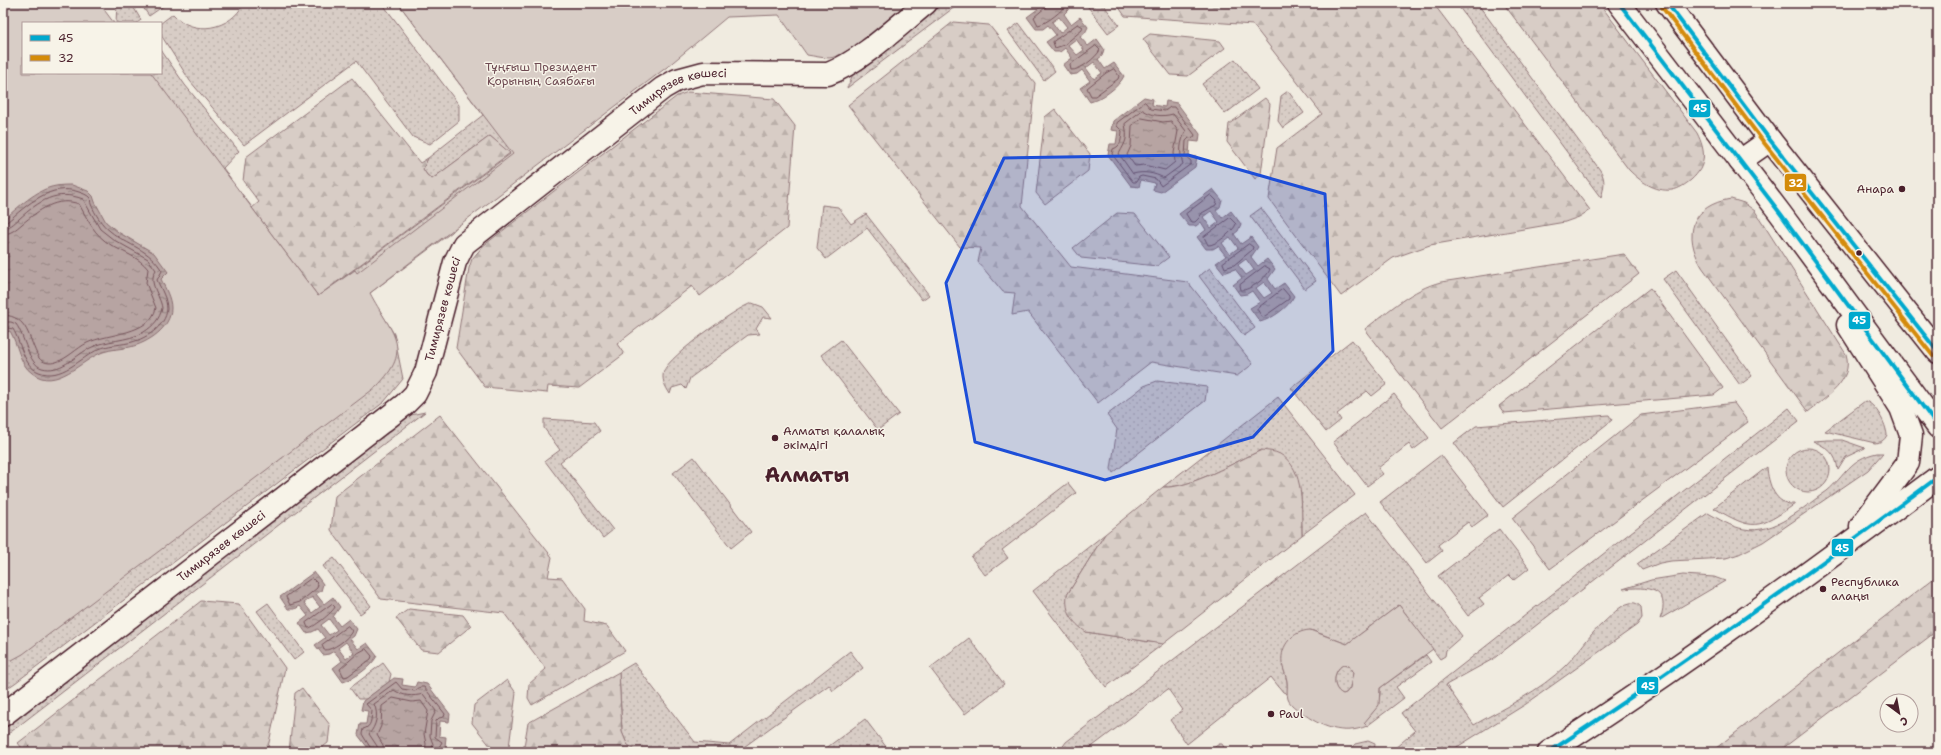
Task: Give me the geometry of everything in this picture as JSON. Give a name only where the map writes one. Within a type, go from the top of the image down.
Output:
[{"type":"street","name":"Тимирязев көшесі","points":[[3,715],[409,399],[421,384],[426,372],[455,262],[464,244],[663,88],[677,80],[703,73],[828,74],[841,69],[855,59],[926,3]]},
{"type":"street","points":[[1619,3],[1780,213],[1938,427]]},
{"type":"street","points":[[1667,3],[1770,140],[1938,352]]},
{"type":"street","points":[[1740,161],[1770,140]]},
{"type":"street","points":[[1780,213],[1860,345],[1894,395],[1910,428],[1911,445],[1908,463],[1849,544]]},
{"type":"street","points":[[1549,752],[1635,696],[1849,544],[1938,477]]},
{"type":"highlighted area","points":[[1188,155],[1325,194],[1333,351],[1253,437],[1105,480],[975,442],[946,283],[1004,158]]},
{"type":"shaded area","points":[[1927,3],[1938,3],[1938,18]]},
{"type":"green space","name":"Тұңғыш Президент Қорының Саябағы","points":[[3,3],[99,3],[113,22],[22,22],[22,74],[152,74],[318,296],[355,270],[357,273],[513,154],[398,3],[909,3],[870,35],[847,51],[829,58],[807,55],[779,15],[727,17],[667,67],[370,293],[396,340],[397,350],[395,361],[388,373],[376,387],[23,654],[12,660],[3,661]]},
{"type":"green space","points":[[117,3],[131,3],[141,20],[138,22],[116,22]]},
{"type":"green space","points":[[140,3],[165,3],[165,5],[149,16]]},
{"type":"green space","points":[[244,3],[382,3],[459,105],[459,121],[430,144],[413,137],[356,61],[244,145],[190,81],[162,37],[162,22],[173,14],[181,21],[191,26],[201,28],[221,24],[238,12]]},
{"type":"green space","name":"Тұңғыш Президент Қорының Саябағы","points":[[398,3],[627,36],[452,232],[370,293],[344,333],[379,309],[394,334],[403,379],[384,402],[3,691],[3,578],[242,194],[319,296],[510,154],[490,136],[432,179],[427,175],[423,169],[428,158],[483,115]]},
{"type":"green space","points":[[943,3],[960,3],[847,88],[854,72],[860,66]]},
{"type":"green space","points":[[1085,3],[1102,3],[1119,25],[1108,33]]},
{"type":"green space","points":[[1116,3],[1433,3],[1590,210],[1579,217],[1565,222],[1430,245],[1393,258],[1341,296],[1269,199],[1277,148],[1322,114],[1253,25],[1125,16]]},
{"type":"green space","points":[[1456,3],[1477,3],[1600,170],[1604,184],[1601,198]]},
{"type":"green space","points":[[1503,3],[1599,3],[1697,133],[1702,146],[1703,158],[1700,169],[1696,175],[1689,182],[1680,187],[1672,190],[1666,190],[1648,185],[1633,174]]},
{"type":"green space","points":[[953,22],[989,25],[1035,83],[1022,206],[1071,267],[1188,282],[1253,364],[1237,376],[1151,362],[1098,403],[1028,312],[1012,315],[1015,293],[1003,292],[978,262],[981,248],[960,247],[848,105]]},
{"type":"green space","points":[[1019,23],[1055,71],[1044,80],[1008,31]]},
{"type":"green space","points":[[1150,34],[1220,41],[1225,48],[1188,76],[1171,75],[1143,39]]},
{"type":"green space","points":[[162,51],[185,85],[239,151],[223,168],[231,179],[134,74],[162,74]]},
{"type":"green space","points":[[1235,59],[1258,89],[1225,114],[1202,84]]},
{"type":"green space","points":[[352,78],[420,163],[428,158],[423,169],[432,179],[490,136],[510,153],[318,296],[252,208],[259,202],[243,181],[246,157]]},
{"type":"green space","points":[[1288,91],[1304,113],[1283,128],[1278,121],[1281,96]]},
{"type":"green space","points":[[688,92],[774,99],[795,126],[787,228],[700,296],[692,286],[617,344],[624,354],[579,388],[548,386],[547,393],[485,387],[456,348],[469,268],[472,259],[483,246],[677,96]]},
{"type":"green space","points":[[1265,98],[1270,104],[1261,174],[1255,179],[1227,142],[1229,124]]},
{"type":"green space","points":[[1055,109],[1090,154],[1088,171],[1045,204],[1036,193],[1045,117]]},
{"type":"green space","points":[[1731,199],[1744,203],[1755,211],[1846,354],[1846,372],[1837,388],[1808,412],[1702,267],[1696,255],[1692,233],[1694,223],[1699,214],[1718,202]]},
{"type":"green space","points":[[822,205],[838,207],[851,224],[866,214],[929,295],[922,300],[867,228],[826,259],[817,248]]},
{"type":"green space","points":[[1261,208],[1316,281],[1305,289],[1250,216]]},
{"type":"green space","points":[[1117,213],[1135,214],[1169,257],[1157,266],[1081,258],[1073,248]]},
{"type":"green space","points":[[1624,254],[1639,274],[1442,428],[1365,329],[1411,295],[1430,285],[1441,282]]},
{"type":"green space","points":[[1210,268],[1255,328],[1244,336],[1199,276]]},
{"type":"green space","points":[[1676,270],[1752,376],[1740,385],[1663,279]]},
{"type":"green space","points":[[1650,288],[1723,388],[1714,395],[1504,413],[1499,406]]},
{"type":"green space","points":[[752,303],[763,307],[772,318],[763,317],[756,329],[760,334],[748,335],[690,378],[686,389],[682,385],[672,388],[670,394],[663,380],[664,371],[668,364],[704,333],[732,313]]},
{"type":"green space","points":[[841,340],[899,414],[878,430],[821,355]]},
{"type":"green space","points":[[1352,340],[1387,384],[1372,396],[1367,391],[1337,414],[1341,420],[1326,432],[1291,388]]},
{"type":"green space","points":[[1157,381],[1207,387],[1205,401],[1113,473],[1111,469],[1117,429],[1107,415],[1144,386]]},
{"type":"green space","points":[[1394,394],[1429,438],[1413,450],[1409,444],[1378,468],[1383,474],[1367,486],[1333,442]]},
{"type":"green space","points":[[1278,397],[1355,495],[1302,535],[1301,493],[1262,450],[1186,484],[1163,487]]},
{"type":"green space","points":[[1865,401],[1877,410],[1882,420],[1887,435],[1881,442],[1875,443],[1825,431]]},
{"type":"green space","points":[[1734,403],[1748,422],[1550,569],[1512,518],[1641,415]]},
{"type":"green space","points":[[1789,408],[1799,421],[1493,659],[1446,685],[1474,725],[1522,698],[1545,683],[1570,661],[1598,628],[1626,604],[1638,604],[1641,607],[1642,618],[1637,625],[1526,704],[1449,752],[1396,752],[1394,749],[1415,731],[1401,713]]},
{"type":"green space","points":[[425,412],[3,738],[3,728],[394,425],[406,416]]},
{"type":"green space","points":[[440,415],[552,557],[548,577],[562,578],[585,609],[584,621],[607,626],[625,651],[532,705],[528,698],[529,684],[546,669],[504,613],[381,599],[331,530],[335,496]]},
{"type":"green space","points":[[1609,415],[1612,420],[1503,507],[1454,443],[1476,426]]},
{"type":"green space","points":[[544,419],[594,422],[600,431],[560,462],[613,530],[603,538],[545,461],[560,450],[544,428]]},
{"type":"green space","points":[[1842,440],[1865,448],[1846,457],[1838,470],[1833,455],[1823,446],[1813,441]]},
{"type":"green space","points":[[1808,448],[1820,452],[1826,458],[1830,470],[1826,482],[1820,488],[1808,492],[1796,488],[1790,482],[1786,470],[1790,458],[1796,452]]},
{"type":"green space","points":[[1262,450],[1280,454],[1294,469],[1300,491],[1302,535],[1163,644],[1086,632],[1073,620],[1068,612],[1067,595],[1105,534],[1163,487],[1186,484]]},
{"type":"green space","points":[[1877,453],[1883,453],[1868,470],[1763,542],[1739,554],[1726,558],[1671,561],[1660,563],[1642,570],[1637,564],[1708,513],[1730,525],[1744,529],[1755,530],[1778,524],[1798,512],[1827,491],[1854,463],[1860,459]]},
{"type":"green space","points":[[1441,455],[1488,515],[1472,527],[1468,522],[1438,545],[1442,551],[1427,563],[1380,502]]},
{"type":"green space","points":[[694,457],[751,532],[731,548],[673,473]]},
{"type":"green space","points":[[1767,467],[1769,480],[1774,492],[1782,501],[1788,504],[1795,504],[1772,519],[1763,523],[1755,524],[1747,524],[1738,521],[1714,508]]},
{"type":"green space","points":[[1068,483],[1076,493],[1002,550],[1008,558],[985,575],[971,557]]},
{"type":"green space","points":[[1366,512],[1462,636],[1446,650],[1445,656],[1440,659],[1399,605],[1347,644],[1311,630],[1282,663],[1287,681],[1288,694],[1283,692],[1271,677],[1187,744],[1170,720],[1183,710],[1168,689],[1085,752],[1059,752],[1066,742]]},
{"type":"green space","points":[[1499,529],[1529,568],[1514,580],[1509,575],[1479,598],[1484,604],[1468,616],[1438,576]]},
{"type":"green space","points":[[1105,534],[1067,595],[1086,632],[1163,644],[1106,687],[1033,591]]},
{"type":"green space","points":[[334,558],[371,606],[360,614],[323,566]]},
{"type":"green space","points":[[1683,575],[1714,577],[1725,581],[1660,619],[1663,609],[1663,601],[1660,595],[1655,591],[1648,589],[1623,589],[1651,580]]},
{"type":"green space","points":[[1938,575],[1938,630],[1778,752],[1711,752]]},
{"type":"green space","points":[[201,601],[239,604],[285,668],[267,752],[25,752],[18,743]]},
{"type":"green space","points":[[268,603],[304,652],[294,660],[257,611]]},
{"type":"green space","points":[[1399,605],[1433,649],[1380,688],[1379,705],[1364,723],[1367,726],[1358,729],[1341,730],[1324,726],[1316,722],[1292,705],[1287,697],[1287,681],[1282,663],[1282,656],[1285,645],[1289,640],[1298,633],[1304,631],[1310,630],[1347,644]],"holes":[[[1343,665],[1349,666],[1353,673],[1350,688],[1343,694],[1339,692],[1335,684],[1335,675]]]},
{"type":"green space","points":[[409,609],[463,615],[471,626],[439,652],[421,650],[396,618]]},
{"type":"green space","points":[[969,638],[1004,684],[965,714],[930,668]]},
{"type":"green space","points":[[850,651],[863,668],[833,691],[829,685],[737,752],[636,752],[627,744],[622,732],[619,672],[634,663],[695,742],[729,745]]},
{"type":"green space","points":[[1426,655],[1431,662],[1396,687],[1404,698],[1367,726],[1363,723],[1378,703],[1380,688]]},
{"type":"green space","points":[[383,663],[391,674],[389,682],[366,699],[358,699],[350,688]]},
{"type":"green space","points":[[1343,665],[1349,666],[1353,673],[1350,688],[1343,694],[1339,692],[1335,684],[1335,675]]},
{"type":"green space","points":[[619,672],[622,732],[627,744],[636,752],[523,752],[528,723]]},
{"type":"green space","points":[[507,680],[516,693],[509,747],[503,752],[495,752],[472,723],[474,705]]},
{"type":"green space","points":[[302,688],[330,725],[328,743],[316,752],[289,752],[295,693]]},
{"type":"green space","points":[[865,719],[890,752],[821,752]]},
{"type":"green space","points":[[1368,741],[1375,744],[1374,752],[1348,752],[1355,744]]},
{"type":"green space","points":[[1219,744],[1222,744],[1227,752],[1208,752]]},
{"type":"water","points":[[1046,3],[1070,3],[1068,10],[1064,14],[1071,24],[1080,17],[1088,27],[1085,33],[1080,37],[1088,46],[1097,39],[1104,49],[1102,56],[1098,59],[1105,69],[1114,63],[1124,76],[1122,80],[1110,92],[1090,102],[1080,88],[1090,81],[1082,70],[1077,74],[1070,75],[1063,65],[1072,58],[1065,48],[1060,52],[1054,52],[1046,42],[1056,35],[1048,25],[1043,29],[1036,29],[1027,17]],"holes":[[[1059,17],[1067,27],[1060,33],[1052,22]],[[1076,39],[1084,50],[1077,55],[1068,45]],[[1094,62],[1102,73],[1094,79],[1086,68]]]},
{"type":"water","points":[[1144,97],[1153,99],[1152,105],[1165,107],[1166,101],[1177,103],[1200,134],[1199,142],[1190,141],[1189,156],[1197,157],[1195,167],[1161,192],[1153,190],[1155,183],[1141,180],[1139,187],[1131,186],[1108,155],[1110,144],[1116,144],[1118,131],[1111,130],[1113,121]]},
{"type":"water","points":[[72,185],[88,191],[93,196],[106,222],[118,232],[154,253],[168,272],[161,279],[170,301],[170,315],[163,328],[157,334],[144,342],[130,347],[103,352],[59,377],[50,379],[41,378],[32,373],[24,364],[10,331],[7,332],[3,330],[3,220],[41,191],[56,186]]},
{"type":"water","points":[[1213,189],[1222,200],[1220,207],[1216,210],[1222,218],[1231,211],[1241,224],[1238,231],[1234,234],[1241,244],[1251,237],[1258,247],[1251,257],[1258,266],[1267,259],[1275,269],[1268,279],[1275,289],[1284,283],[1294,296],[1292,300],[1280,312],[1260,322],[1250,308],[1260,302],[1252,291],[1247,294],[1240,295],[1233,285],[1242,278],[1235,269],[1224,273],[1216,263],[1226,256],[1218,246],[1213,249],[1206,249],[1197,237],[1206,230],[1201,222],[1196,226],[1189,226],[1179,214]],"holes":[[[1211,211],[1219,222],[1211,228],[1203,217]],[[1230,237],[1238,248],[1230,254],[1222,243]],[[1246,259],[1254,270],[1246,275],[1238,265]],[[1264,282],[1272,293],[1264,298],[1256,288]]]},
{"type":"water","points":[[314,572],[323,584],[321,591],[316,594],[324,604],[333,597],[340,607],[333,617],[340,626],[349,619],[357,629],[354,636],[350,639],[358,649],[367,643],[377,656],[362,672],[343,682],[333,668],[342,661],[334,651],[323,655],[315,645],[325,638],[318,629],[306,633],[299,623],[308,616],[300,606],[295,609],[288,609],[280,597]],"holes":[[[312,597],[320,607],[312,613],[304,603]],[[329,619],[337,630],[329,635],[321,625]],[[346,642],[354,653],[346,659],[338,648]]]},
{"type":"water","points":[[394,678],[403,679],[402,685],[415,687],[417,682],[427,684],[450,714],[449,722],[440,721],[439,736],[446,737],[445,747],[438,752],[371,752],[358,735],[360,724],[366,724],[368,711],[361,710],[363,701]]},
{"type":"transit line","name":"45","points":[[1619,3],[1780,213],[1938,427]]},
{"type":"transit line","name":"45","points":[[1667,3],[1770,140],[1938,352]]},
{"type":"transit line","name":"32","points":[[1662,7],[1765,144],[1933,356]]},
{"type":"transit line","name":"45","points":[[1549,752],[1746,618],[1938,477]]},
{"type":"place","name":"Анара","points":[[1902,189]]},
{"type":"place","name":"Алматы қалалық әкімдігі","points":[[775,438]]},
{"type":"place","name":"Республика алаңы","points":[[1823,589]]},
{"type":"place","name":"Paul","points":[[1271,714]]},
{"type":"district","name":"Алматы","points":[[807,475]]}]
